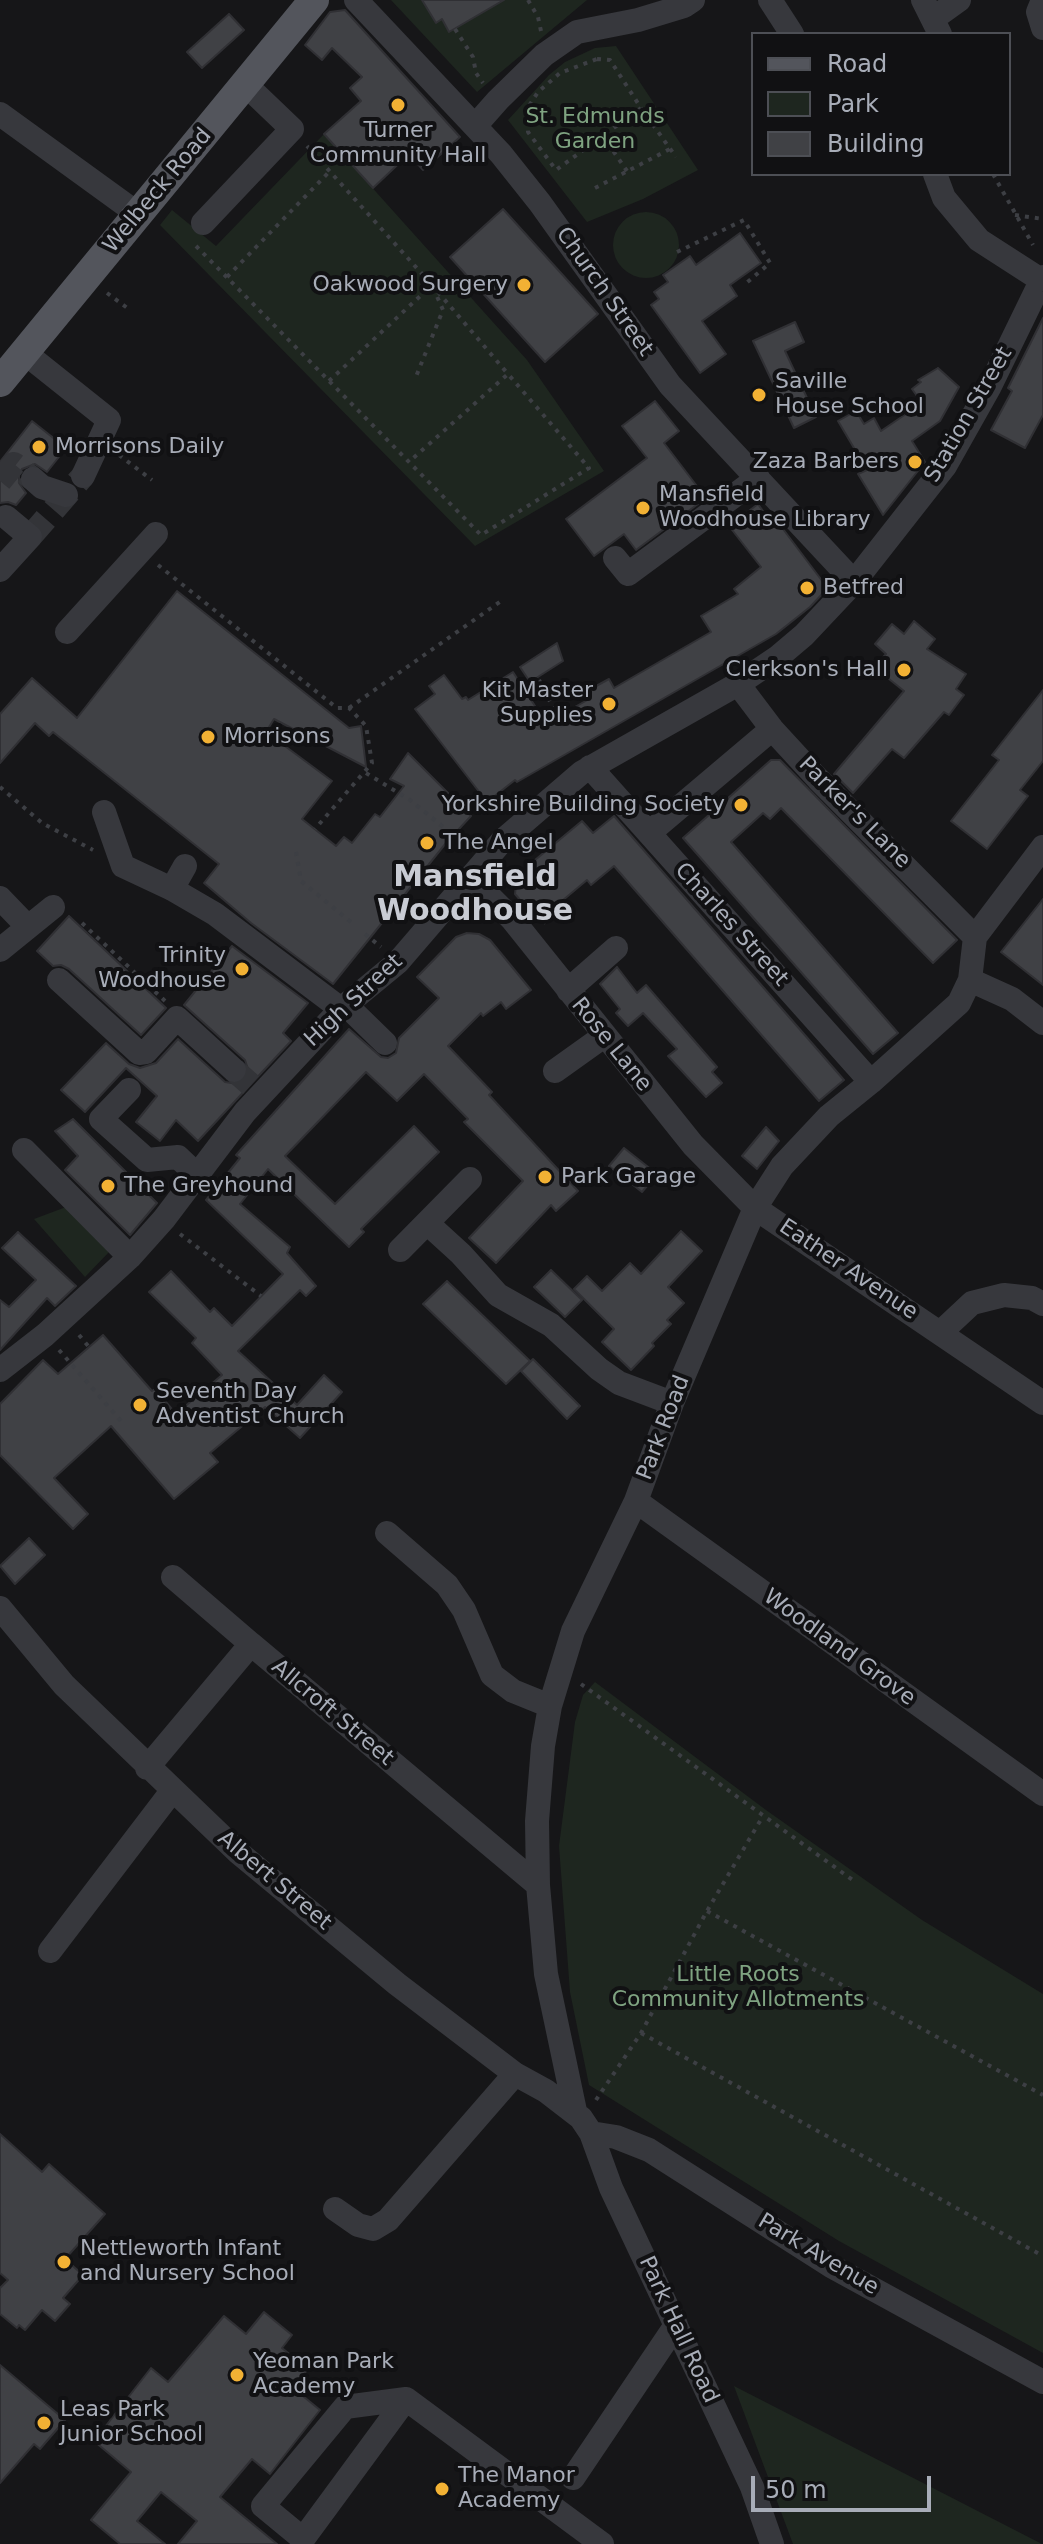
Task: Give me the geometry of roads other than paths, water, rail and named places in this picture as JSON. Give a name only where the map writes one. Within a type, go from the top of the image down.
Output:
[{"type":"main road","name":"Welbeck Road","points":[[0,382],[314,0]]},
{"type":"street","name":"Church Street","points":[[356,0],[475,126],[540,203],[670,385],[854,582]]},
{"type":"street","points":[[475,126],[544,55],[577,32],[638,20],[684,6],[693,0]]},
{"type":"street","points":[[770,0],[791,32]]},
{"type":"street","points":[[932,17],[959,0]]},
{"type":"street","points":[[1042,0],[1038,12],[1043,28]]},
{"type":"street","points":[[203,223],[292,129],[246,85]]},
{"type":"street","points":[[0,114],[138,214]]},
{"type":"street","points":[[936,176],[944,198],[979,240],[1040,288]]},
{"type":"street","name":"Station Street","points":[[854,582],[945,466],[1040,288]]},
{"type":"street","points":[[25,353],[109,420],[83,476]]},
{"type":"street","points":[[615,558],[628,574],[758,478]]},
{"type":"street","points":[[33,479],[42,487],[66,495]]},
{"type":"street","points":[[0,570],[30,537],[6,517]]},
{"type":"street","points":[[67,632],[156,534]]},
{"type":"street","name":"High Street","points":[[0,1370],[45,1335],[130,1257],[164,1219],[196,1174],[249,1083],[398,962],[478,869],[532,815],[590,767],[738,684],[795,643],[854,582]]},
{"type":"street","name":"Parker's Lane","points":[[738,684],[772,729],[818,779],[975,937]]},
{"type":"street","points":[[649,833],[772,729]]},
{"type":"street","name":"Charles Street","points":[[590,767],[871,1082]]},
{"type":"street","points":[[104,812],[123,866],[215,914],[344,1007],[385,1043]]},
{"type":"street","points":[[975,937],[1043,847]]},
{"type":"street","points":[[172,889],[185,866]]},
{"type":"street","name":"Rose Lane","points":[[478,869],[525,937],[693,1145],[755,1208]]},
{"type":"street","points":[[0,898],[27,926]]},
{"type":"street","points":[[0,950],[53,907]]},
{"type":"street","name":"Park Road","points":[[582,2121],[546,1974],[538,1885],[537,1821],[543,1746],[550,1706],[573,1631],[636,1501],[672,1403],[755,1208],[782,1166],[829,1116],[959,1003],[970,980],[975,937]]},
{"type":"street","points":[[568,990],[616,948]]},
{"type":"street","points":[[59,980],[139,1053],[146,1052],[177,1018],[249,1083]]},
{"type":"street","points":[[970,980],[1012,999],[1043,1023]]},
{"type":"street","points":[[555,1071],[604,1036]]},
{"type":"street","points":[[129,1090],[101,1119],[147,1160],[178,1157],[196,1174]]},
{"type":"street","points":[[24,1150],[130,1257]]},
{"type":"street","points":[[400,1250],[470,1179]]},
{"type":"street","name":"Eather Avenue","points":[[755,1208],[1043,1403]]},
{"type":"street","points":[[427,1223],[461,1254],[498,1295],[551,1325],[619,1383],[672,1403]]},
{"type":"street","name":"Eather Avenue","points":[[941,1332],[972,1303],[1004,1295],[1032,1298],[1043,1304]]},
{"type":"street","name":"Woodland Grove","points":[[636,1501],[1043,1794]]},
{"type":"street","points":[[387,1533],[447,1585],[464,1610],[492,1675],[513,1691],[550,1706]]},
{"type":"street","points":[[173,1577],[251,1644]]},
{"type":"street","name":"Albert Street","points":[[0,1608],[64,1685],[239,1853],[397,1984],[582,2121]]},
{"type":"street","name":"Allcroft Street","points":[[147,1768],[251,1644],[538,1885]]},
{"type":"street","points":[[50,1951],[172,1791]]},
{"type":"street","points":[[335,2209],[358,2225],[373,2229],[388,2220],[515,2074]]},
{"type":"street","name":"Park Hall Road","points":[[582,2121],[752,2487],[772,2544]]},
{"type":"street","name":"Park Avenue","points":[[582,2121],[649,2150],[831,2266],[1043,2382]]},
{"type":"street","points":[[573,2478],[676,2325]]},
{"type":"street","points":[[406,2399],[303,2539],[263,2506],[345,2407],[406,2399],[602,2544]]},
{"type":"tunnel","points":[[0,481],[14,464],[33,479]]},
{"type":"tunnel","points":[[30,537],[83,476]]},
{"type":"tunnel","points":[[234,1070],[251,1085]]},
{"type":"place","name":"Turner Community Hall","points":[[398,105]]},
{"type":"place","name":"Oakwood Surgery","points":[[524,285]]},
{"type":"place","name":"Saville House School","points":[[759,395]]},
{"type":"place","name":"Morrisons Daily","points":[[39,447]]},
{"type":"place","name":"Zaza Barbers","points":[[915,462]]},
{"type":"place","name":"Mansfield Woodhouse Library","points":[[643,508]]},
{"type":"place","name":"Betfred","points":[[807,588]]},
{"type":"place","name":"Clerkson's Hall","points":[[904,670]]},
{"type":"place","name":"Kit Master Supplies","points":[[609,704]]},
{"type":"place","name":"Morrisons","points":[[208,737]]},
{"type":"place","name":"Yorkshire Building Society","points":[[741,805]]},
{"type":"place","name":"The Angel","points":[[427,843]]},
{"type":"place","name":"Trinity Woodhouse","points":[[242,969]]},
{"type":"place","name":"Park Garage","points":[[545,1177]]},
{"type":"place","name":"The Greyhound","points":[[108,1186]]},
{"type":"place","name":"Seventh Day Adventist Church","points":[[140,1405]]},
{"type":"place","name":"Nettleworth Infant and Nursery School","points":[[64,2262]]},
{"type":"place","name":"Yeoman Park Academy","points":[[237,2375]]},
{"type":"place","name":"Leas Park Junior School","points":[[44,2423]]},
{"type":"place","name":"The Manor Academy","points":[[442,2489]]},
{"type":"district","name":"Mansfield Woodhouse","points":[[475,895]]},
{"type":"park label","name":"St. Edmunds Garden","points":[[595,130]]},
{"type":"park label","name":"Little Roots Community Allotments","points":[[738,1988]]}]
